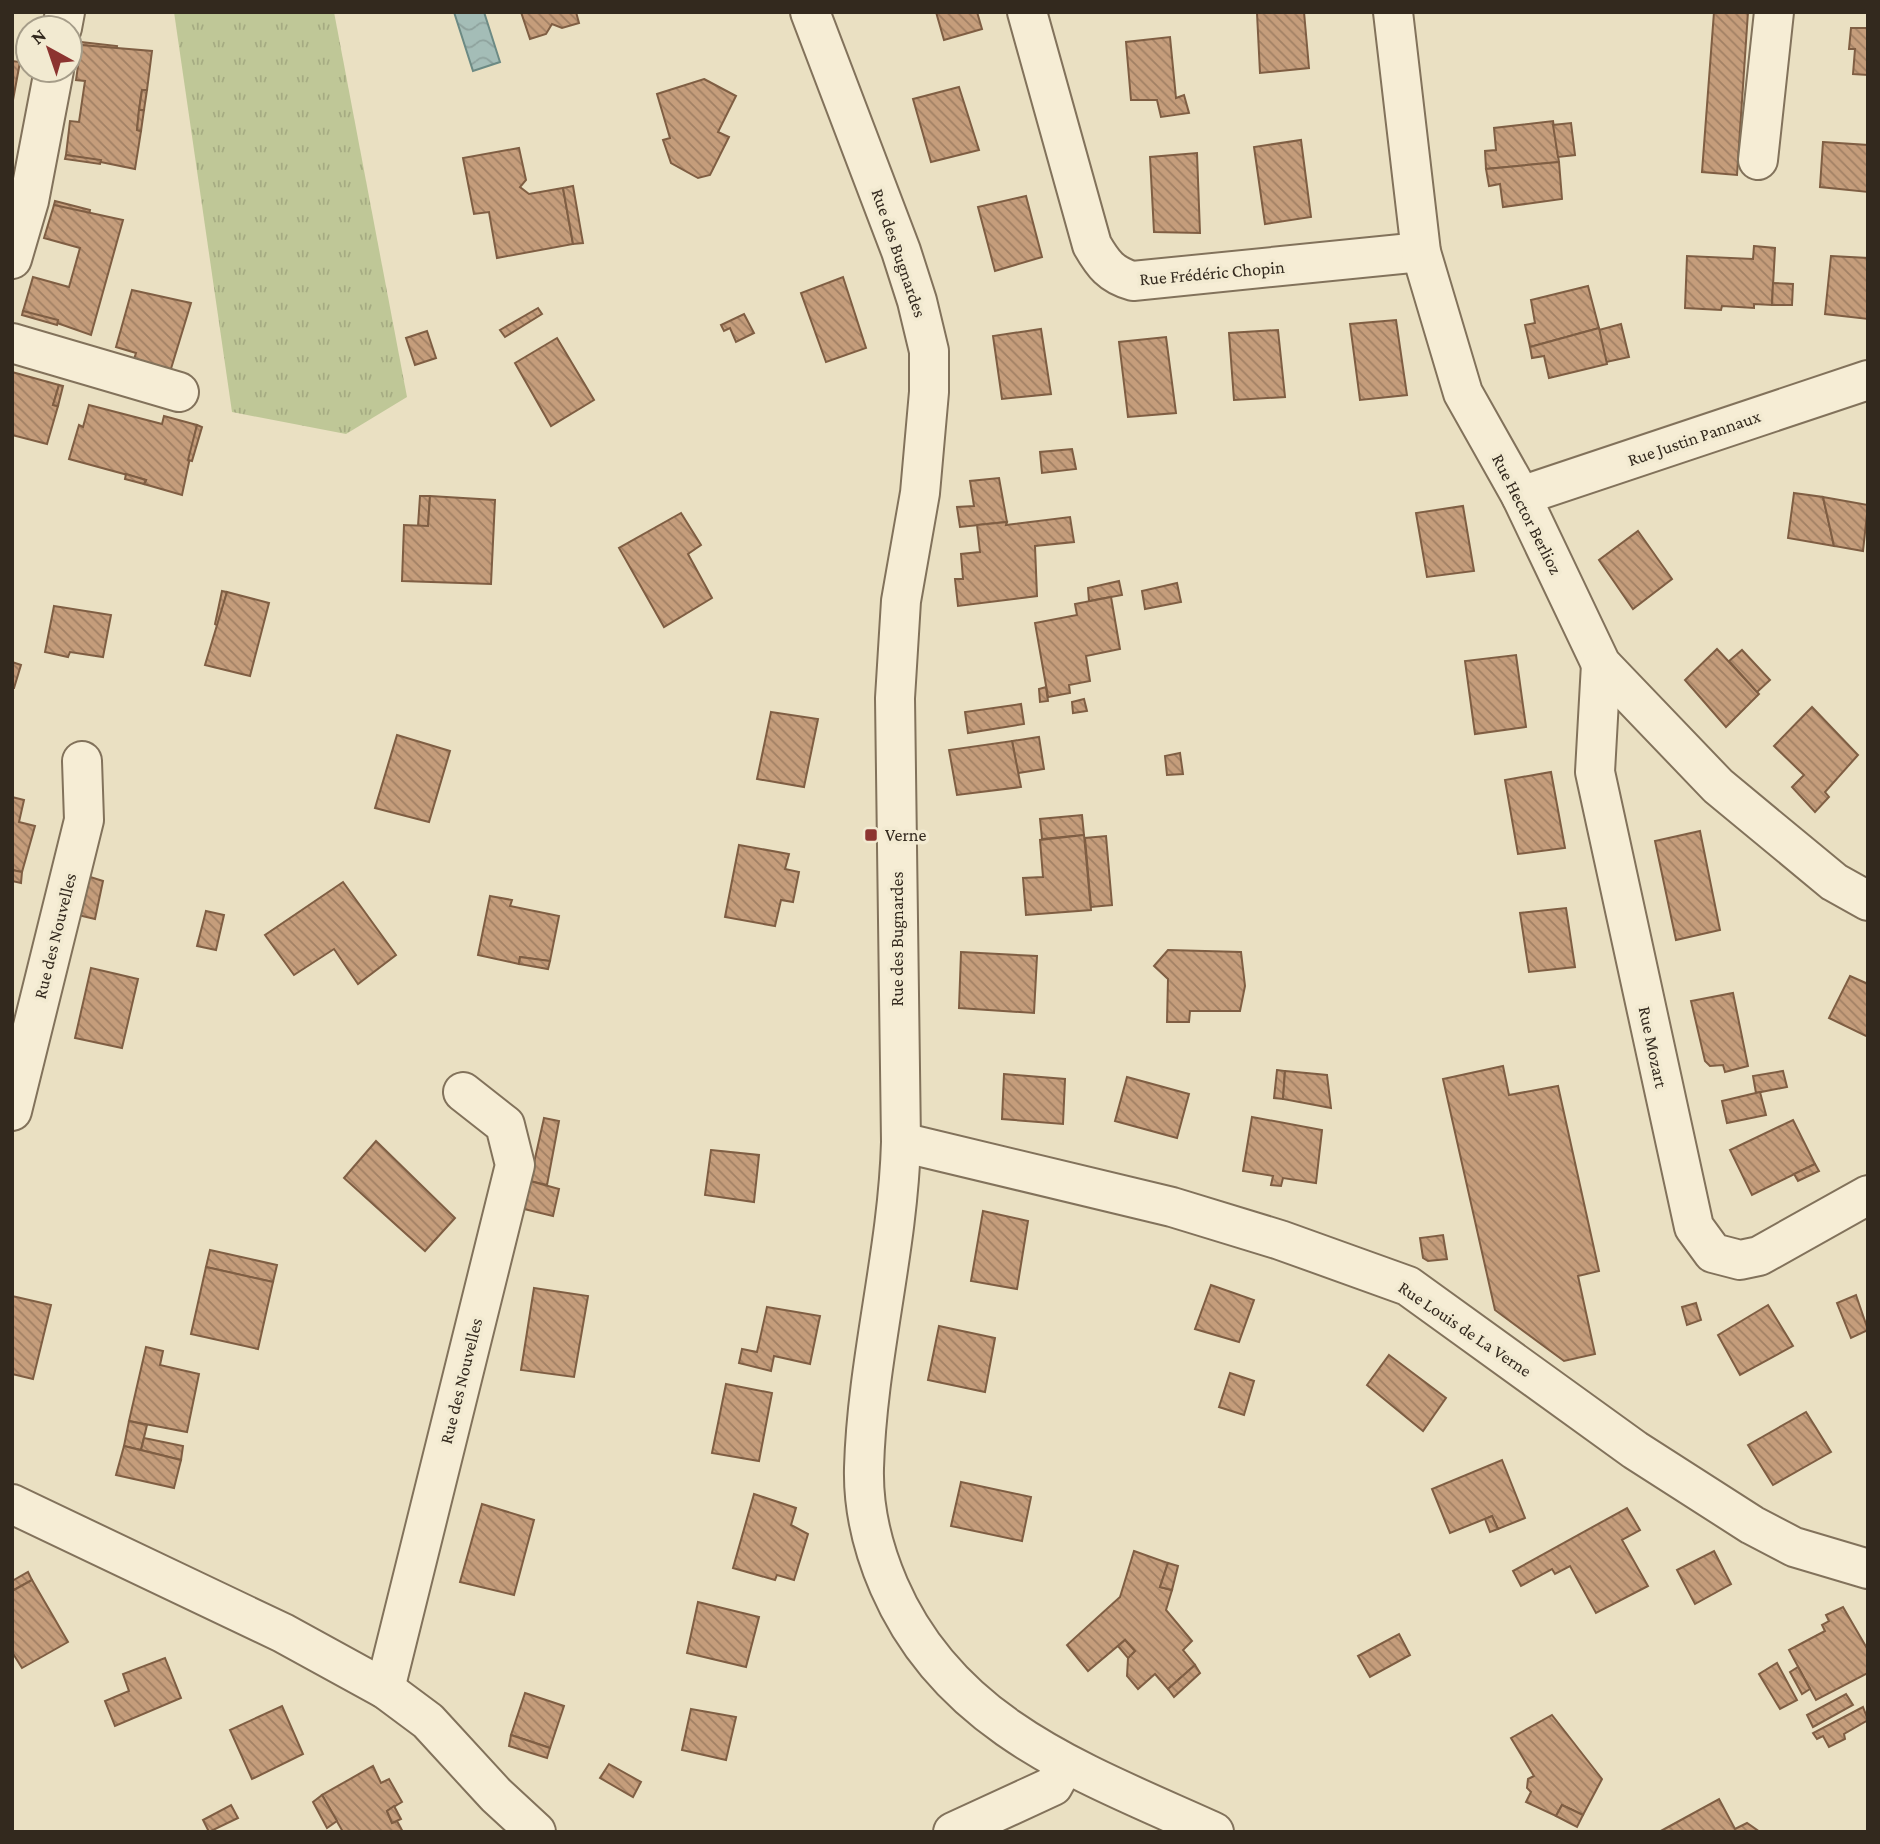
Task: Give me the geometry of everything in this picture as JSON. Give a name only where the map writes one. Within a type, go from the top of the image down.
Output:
[{"type":"street","name":"Rue des Bugnardes","points":[[810,12],[901,251],[918,301],[929,351],[929,392],[920,493],[901,601],[895,698],[900,1190],[866,1437],[866,1502],[872,1539],[899,1608],[916,1639],[968,1698],[993,1718],[1065,1764]]},
{"type":"street","name":"Rue Frédéric Chopin","points":[[1027,12],[1092,245],[1103,264],[1116,276],[1133,281],[1421,252]]},
{"type":"street","name":"Rue Hector Berlioz","points":[[1393,12],[1421,252],[1463,393],[1521,496],[1601,664],[1718,786],[1834,882],[1868,901]]},
{"type":"street","points":[[1758,160],[1774,12]]},
{"type":"street","points":[[12,259],[29,201],[51,84]]},
{"type":"street","points":[[12,343],[179,392]]},
{"type":"street","name":"Rue Justin Pannaux","points":[[1521,496],[1868,380]]},
{"type":"street","name":"Rue Mozart","points":[[1601,664],[1595,772],[1694,1227],[1713,1253],[1740,1260],[1759,1256],[1868,1195]]},
{"type":"street","name":"Rue des Nouvelles","points":[[12,1111],[84,820],[82,761]]},
{"type":"street","name":"Rue des Nouvelles","points":[[385,1689],[515,1165],[505,1125],[463,1092]]},
{"type":"street","name":"Rue Louis de La Verne","points":[[901,1142],[1172,1207],[1280,1240],[1408,1286],[1635,1450],[1752,1525],[1794,1546],[1868,1569]]},
{"type":"street","points":[[12,1504],[272,1627],[385,1689],[428,1721],[496,1795],[536,1832]]},
{"type":"street","points":[[953,1832],[1053,1786],[1065,1764],[1214,1832]]},
{"type":"green space","points":[[174,12],[334,12],[407,397],[346,434],[232,412]]},
{"type":"water","points":[[454,12],[484,12],[500,62],[473,71]]},
{"type":"building","points":[[521,12],[576,12],[579,23],[562,28],[552,24],[546,34],[530,39]]},
{"type":"building","points":[[936,12],[977,12],[982,29],[944,40]]},
{"type":"building","points":[[1304,12],[1309,68],[1260,73],[1257,13]]},
{"type":"building","points":[[1714,12],[1748,12],[1737,175],[1702,172]]},
{"type":"building","points":[[1851,28],[1868,28],[1868,75],[1853,74],[1855,49],[1849,49]]},
{"type":"building","points":[[1170,37],[1176,98],[1184,95],[1189,113],[1161,117],[1157,100],[1131,100],[1126,42]]},
{"type":"building","points":[[84,42],[117,46],[116,51],[84,46]]},
{"type":"building","points":[[84,45],[152,51],[147,90],[142,90],[139,110],[137,130],[141,131],[135,169],[66,155],[70,121],[79,122],[85,81]]},
{"type":"building","points":[[12,61],[16,84],[12,100]]},
{"type":"building","points":[[704,79],[736,96],[718,132],[729,137],[710,175],[698,178],[671,163],[663,140],[670,138],[657,94]]},
{"type":"building","points":[[959,87],[979,150],[931,162],[913,99]]},
{"type":"building","points":[[142,90],[147,90],[144,110],[139,110]]},
{"type":"building","points":[[139,110],[144,110],[141,131],[137,130]]},
{"type":"building","points":[[1553,121],[1559,162],[1486,169],[1485,151],[1496,150],[1494,128]]},
{"type":"building","points":[[1571,123],[1575,155],[1558,157],[1553,125]]},
{"type":"building","points":[[1301,140],[1311,217],[1265,224],[1254,147]]},
{"type":"building","points":[[1823,142],[1868,145],[1868,192],[1820,187]]},
{"type":"building","points":[[519,148],[526,180],[520,187],[529,194],[563,188],[573,244],[497,258],[489,212],[474,214],[463,158]]},
{"type":"building","points":[[1197,153],[1200,233],[1154,232],[1150,157]]},
{"type":"building","points":[[66,155],[101,160],[100,164],[65,159]]},
{"type":"building","points":[[1559,162],[1562,199],[1503,207],[1500,184],[1489,186],[1486,169]]},
{"type":"building","points":[[573,186],[583,243],[573,244],[563,188]]},
{"type":"building","points":[[1026,196],[1042,257],[995,271],[978,207]]},
{"type":"building","points":[[55,201],[90,210],[89,215],[54,205]]},
{"type":"building","points":[[54,205],[123,220],[91,335],[23,311],[33,277],[69,287],[80,248],[44,238]]},
{"type":"building","points":[[1754,246],[1775,248],[1772,305],[1754,304],[1754,308],[1722,306],[1721,310],[1685,308],[1687,256],[1753,259]]},
{"type":"building","points":[[1831,256],[1868,258],[1868,319],[1825,314]]},
{"type":"building","points":[[843,277],[866,348],[826,362],[801,293]]},
{"type":"building","points":[[1773,283],[1793,284],[1792,305],[1772,305]]},
{"type":"building","points":[[1588,286],[1599,328],[1530,347],[1525,325],[1535,323],[1531,300]]},
{"type":"building","points":[[132,290],[191,303],[170,372],[133,362],[136,353],[116,347]]},
{"type":"building","points":[[538,308],[542,314],[505,337],[500,330]]},
{"type":"building","points":[[23,311],[58,320],[57,325],[22,315]]},
{"type":"building","points":[[744,314],[754,333],[736,342],[730,328],[724,331],[721,325]]},
{"type":"building","points":[[1396,320],[1407,395],[1360,400],[1350,324]]},
{"type":"building","points":[[1621,324],[1629,357],[1606,362],[1599,330]]},
{"type":"building","points":[[1599,328],[1607,364],[1549,378],[1544,356],[1532,358],[1530,347]]},
{"type":"building","points":[[1041,329],[1051,394],[1002,399],[993,336]]},
{"type":"building","points":[[1278,330],[1285,397],[1234,400],[1229,333]]},
{"type":"building","points":[[427,331],[436,358],[415,365],[406,338]]},
{"type":"building","points":[[1166,337],[1176,413],[1128,417],[1119,342]]},
{"type":"building","points":[[557,338],[594,400],[551,426],[515,363]]},
{"type":"building","points":[[12,372],[59,385],[53,405],[58,406],[47,444],[12,435]]},
{"type":"building","points":[[59,385],[63,386],[58,406],[53,405]]},
{"type":"building","points":[[89,405],[162,424],[164,416],[197,425],[182,495],[144,484],[146,480],[69,459],[79,425],[83,427]]},
{"type":"building","points":[[197,425],[202,427],[192,461],[188,460]]},
{"type":"building","points":[[1072,449],[1076,469],[1042,473],[1040,452]]},
{"type":"building","points":[[126,474],[146,480],[144,484],[125,479]]},
{"type":"building","points":[[999,478],[1007,522],[960,527],[957,507],[974,506],[970,481]]},
{"type":"building","points":[[1794,493],[1823,497],[1834,546],[1788,538]]},
{"type":"building","points":[[420,496],[430,496],[428,526],[418,526]]},
{"type":"building","points":[[430,496],[495,500],[491,584],[402,581],[404,525],[428,526]]},
{"type":"building","points":[[1823,497],[1868,505],[1863,551],[1834,546]]},
{"type":"building","points":[[1463,506],[1474,571],[1427,577],[1416,513]]},
{"type":"building","points":[[681,513],[701,545],[688,554],[712,598],[664,627],[619,548]]},
{"type":"building","points":[[1070,517],[1074,542],[1035,546],[1037,596],[958,606],[955,579],[963,579],[961,554],[980,552],[977,525],[1007,522],[1006,525]]},
{"type":"building","points":[[1638,531],[1672,579],[1633,609],[1599,560]]},
{"type":"building","points":[[1119,581],[1122,595],[1089,601],[1088,588]]},
{"type":"building","points":[[1177,583],[1181,602],[1145,609],[1142,591]]},
{"type":"building","points":[[222,591],[227,592],[218,626],[215,624]]},
{"type":"building","points":[[227,592],[269,603],[250,676],[205,665]]},
{"type":"building","points":[[1111,597],[1120,649],[1086,656],[1090,681],[1069,685],[1070,693],[1048,697],[1035,623],[1077,615],[1075,604]]},
{"type":"building","points":[[54,606],[111,615],[103,657],[70,652],[68,657],[45,652]]},
{"type":"building","points":[[1717,649],[1759,694],[1726,727],[1685,680]]},
{"type":"building","points":[[1742,650],[1770,680],[1757,692],[1729,661]]},
{"type":"building","points":[[1516,655],[1526,727],[1475,734],[1465,661]]},
{"type":"building","points":[[12,662],[21,665],[14,688],[12,688]]},
{"type":"building","points":[[1046,687],[1048,701],[1040,702],[1039,689]]},
{"type":"building","points":[[1084,699],[1087,711],[1073,713],[1072,702]]},
{"type":"building","points":[[1021,704],[1024,724],[968,733],[965,712]]},
{"type":"building","points":[[1812,707],[1858,755],[1825,792],[1829,797],[1815,812],[1792,787],[1804,775],[1774,746]]},
{"type":"building","points":[[771,712],[818,719],[804,787],[757,779]]},
{"type":"building","points":[[397,735],[450,751],[429,822],[375,808]]},
{"type":"building","points":[[1039,737],[1044,769],[1018,773],[1012,741]]},
{"type":"building","points":[[1012,741],[1021,787],[957,795],[949,750]]},
{"type":"building","points":[[1180,753],[1183,774],[1167,775],[1165,756]]},
{"type":"building","points":[[1551,772],[1565,848],[1518,854],[1505,780]]},
{"type":"building","points":[[12,797],[24,800],[19,822],[35,826],[22,872],[12,870]]},
{"type":"building","points":[[1082,815],[1084,835],[1042,839],[1040,819]]},
{"type":"building","points":[[1700,831],[1720,930],[1676,940],[1655,841]]},
{"type":"building","points":[[1084,835],[1091,910],[1026,915],[1023,878],[1043,877],[1040,840]]},
{"type":"building","points":[[1106,836],[1112,905],[1091,907],[1085,838]]},
{"type":"building","points":[[739,845],[789,854],[785,869],[799,872],[793,902],[781,900],[775,926],[725,917]]},
{"type":"building","points":[[12,870],[22,872],[21,883],[12,881]]},
{"type":"building","points":[[87,876],[103,881],[95,919],[78,915]]},
{"type":"building","points":[[343,882],[396,955],[358,984],[334,949],[294,975],[265,935]]},
{"type":"building","points":[[490,896],[512,900],[510,906],[559,916],[550,961],[520,957],[519,964],[478,955]]},
{"type":"building","points":[[1566,908],[1575,967],[1529,972],[1520,913]]},
{"type":"building","points":[[206,911],[224,915],[216,950],[197,946]]},
{"type":"building","points":[[1168,950],[1241,952],[1245,986],[1240,1011],[1190,1011],[1189,1022],[1167,1022],[1168,979],[1154,966]]},
{"type":"building","points":[[961,952],[1037,956],[1034,1013],[959,1008]]},
{"type":"building","points":[[520,957],[550,961],[548,969],[519,964]]},
{"type":"building","points":[[91,968],[138,979],[122,1048],[75,1038]]},
{"type":"building","points":[[1850,976],[1868,984],[1868,1037],[1829,1018]]},
{"type":"building","points":[[1733,993],[1748,1066],[1725,1072],[1723,1065],[1710,1066],[1705,1061],[1691,1001]]},
{"type":"building","points":[[1503,1066],[1509,1095],[1558,1086],[1599,1271],[1578,1276],[1595,1354],[1564,1361],[1495,1310],[1443,1079]]},
{"type":"building","points":[[1277,1070],[1285,1071],[1283,1099],[1274,1098]]},
{"type":"building","points":[[1285,1071],[1327,1075],[1331,1108],[1283,1099]]},
{"type":"building","points":[[1783,1071],[1787,1087],[1756,1093],[1753,1076]]},
{"type":"building","points":[[1004,1074],[1065,1079],[1063,1124],[1002,1119]]},
{"type":"building","points":[[1127,1077],[1189,1094],[1177,1138],[1115,1121]]},
{"type":"building","points":[[1760,1092],[1766,1115],[1727,1123],[1722,1101]]},
{"type":"building","points":[[1252,1117],[1322,1130],[1316,1183],[1283,1178],[1281,1186],[1271,1185],[1273,1176],[1243,1171]]},
{"type":"building","points":[[544,1118],[559,1121],[547,1185],[530,1181]]},
{"type":"building","points":[[1793,1120],[1815,1164],[1752,1195],[1730,1150]]},
{"type":"building","points":[[376,1141],[455,1218],[425,1251],[344,1178]]},
{"type":"building","points":[[711,1150],[759,1155],[754,1202],[705,1195]]},
{"type":"building","points":[[1815,1164],[1819,1171],[1798,1181],[1794,1174]]},
{"type":"building","points":[[530,1181],[559,1189],[553,1216],[524,1209]]},
{"type":"building","points":[[983,1211],[1028,1221],[1017,1289],[971,1281]]},
{"type":"building","points":[[1443,1235],[1447,1259],[1428,1261],[1423,1258],[1420,1238]]},
{"type":"building","points":[[210,1250],[277,1265],[273,1282],[206,1267]]},
{"type":"building","points":[[206,1267],[273,1282],[258,1349],[191,1334]]},
{"type":"building","points":[[1211,1285],[1254,1300],[1239,1342],[1195,1329]]},
{"type":"building","points":[[534,1288],[588,1296],[574,1377],[521,1370]]},
{"type":"building","points":[[1856,1295],[1868,1330],[1851,1338],[1837,1303]]},
{"type":"building","points":[[12,1296],[51,1305],[33,1379],[12,1374]]},
{"type":"building","points":[[1696,1303],[1701,1320],[1687,1325],[1682,1307]]},
{"type":"building","points":[[1768,1305],[1793,1346],[1740,1375],[1718,1335]]},
{"type":"building","points":[[767,1307],[820,1316],[810,1364],[774,1356],[771,1371],[739,1363],[742,1349],[757,1352]]},
{"type":"building","points":[[939,1326],[995,1338],[985,1392],[928,1380]]},
{"type":"building","points":[[146,1347],[163,1351],[160,1365],[199,1374],[187,1432],[129,1421]]},
{"type":"building","points":[[1389,1355],[1446,1398],[1423,1431],[1367,1385]]},
{"type":"building","points":[[1230,1373],[1254,1381],[1244,1415],[1219,1407]]},
{"type":"building","points":[[726,1384],[772,1393],[759,1461],[712,1453]]},
{"type":"building","points":[[1806,1412],[1831,1452],[1773,1485],[1748,1445]]},
{"type":"building","points":[[129,1421],[147,1425],[141,1450],[124,1446]]},
{"type":"building","points":[[144,1438],[183,1446],[181,1460],[141,1450]]},
{"type":"building","points":[[124,1446],[181,1460],[174,1488],[116,1475]]},
{"type":"building","points":[[1502,1460],[1525,1518],[1498,1529],[1492,1516],[1450,1533],[1432,1489]]},
{"type":"building","points":[[961,1482],[1031,1497],[1022,1541],[951,1526]]},
{"type":"building","points":[[754,1494],[796,1508],[791,1525],[808,1534],[794,1580],[777,1575],[775,1580],[733,1568]]},
{"type":"building","points":[[482,1504],[534,1520],[514,1595],[460,1582]]},
{"type":"building","points":[[1627,1508],[1640,1530],[1622,1540],[1648,1586],[1596,1613],[1570,1566],[1555,1574],[1552,1569],[1521,1586],[1513,1571]]},
{"type":"building","points":[[1492,1516],[1498,1529],[1490,1532],[1485,1519]]},
{"type":"building","points":[[1134,1551],[1168,1563],[1160,1587],[1172,1590],[1166,1610],[1192,1641],[1183,1650],[1195,1665],[1168,1689],[1155,1674],[1138,1689],[1127,1676],[1128,1658],[1135,1651],[1125,1640],[1088,1671],[1067,1645],[1120,1597]]},
{"type":"building","points":[[1714,1551],[1731,1584],[1695,1604],[1677,1570]]},
{"type":"building","points":[[1168,1563],[1178,1566],[1172,1590],[1160,1587]]},
{"type":"building","points":[[28,1572],[32,1580],[12,1591],[12,1581]]},
{"type":"building","points":[[32,1580],[68,1642],[22,1668],[12,1652],[12,1591]]},
{"type":"building","points":[[698,1602],[759,1617],[746,1667],[687,1653]]},
{"type":"building","points":[[1843,1607],[1868,1650],[1868,1673],[1816,1700],[1789,1650],[1825,1631],[1822,1625],[1829,1621],[1826,1615]]},
{"type":"building","points":[[1399,1634],[1410,1655],[1370,1677],[1358,1656]]},
{"type":"building","points":[[1125,1640],[1135,1651],[1128,1658],[1118,1646]]},
{"type":"building","points":[[165,1658],[181,1698],[115,1726],[105,1701],[129,1691],[123,1674]]},
{"type":"building","points":[[1777,1663],[1797,1700],[1780,1709],[1759,1674]]},
{"type":"building","points":[[1195,1665],[1200,1673],[1174,1697],[1168,1689]]},
{"type":"building","points":[[1798,1667],[1810,1689],[1802,1694],[1790,1672]]},
{"type":"building","points":[[525,1693],[564,1706],[550,1748],[511,1735]]},
{"type":"building","points":[[1846,1694],[1853,1705],[1813,1727],[1807,1715]]},
{"type":"building","points":[[282,1706],[303,1754],[252,1779],[230,1730]]},
{"type":"building","points":[[1863,1707],[1868,1720],[1844,1734],[1845,1739],[1829,1747],[1823,1736],[1817,1739],[1813,1733]]},
{"type":"building","points":[[691,1709],[736,1717],[726,1760],[682,1750]]},
{"type":"building","points":[[1552,1715],[1602,1779],[1583,1815],[1562,1805],[1556,1816],[1526,1802],[1531,1792],[1527,1788],[1528,1779],[1534,1776],[1511,1738]]},
{"type":"building","points":[[511,1735],[550,1748],[547,1758],[509,1746]]},
{"type":"building","points":[[609,1764],[641,1782],[633,1797],[600,1778]]},
{"type":"building","points":[[373,1766],[381,1783],[389,1779],[402,1802],[387,1811],[392,1823],[397,1821],[403,1832],[343,1832],[322,1795]]},
{"type":"building","points":[[322,1795],[337,1821],[327,1828],[313,1802]]},
{"type":"building","points":[[1719,1799],[1735,1829],[1747,1823],[1760,1832],[1659,1832]]},
{"type":"building","points":[[231,1805],[238,1818],[209,1832],[203,1820]]},
{"type":"building","points":[[1562,1805],[1583,1815],[1577,1827],[1556,1816]]},
{"type":"building","points":[[394,1806],[401,1819],[392,1823],[387,1811]]},
{"type":"place","name":"Verne","points":[[871,835]]}]
